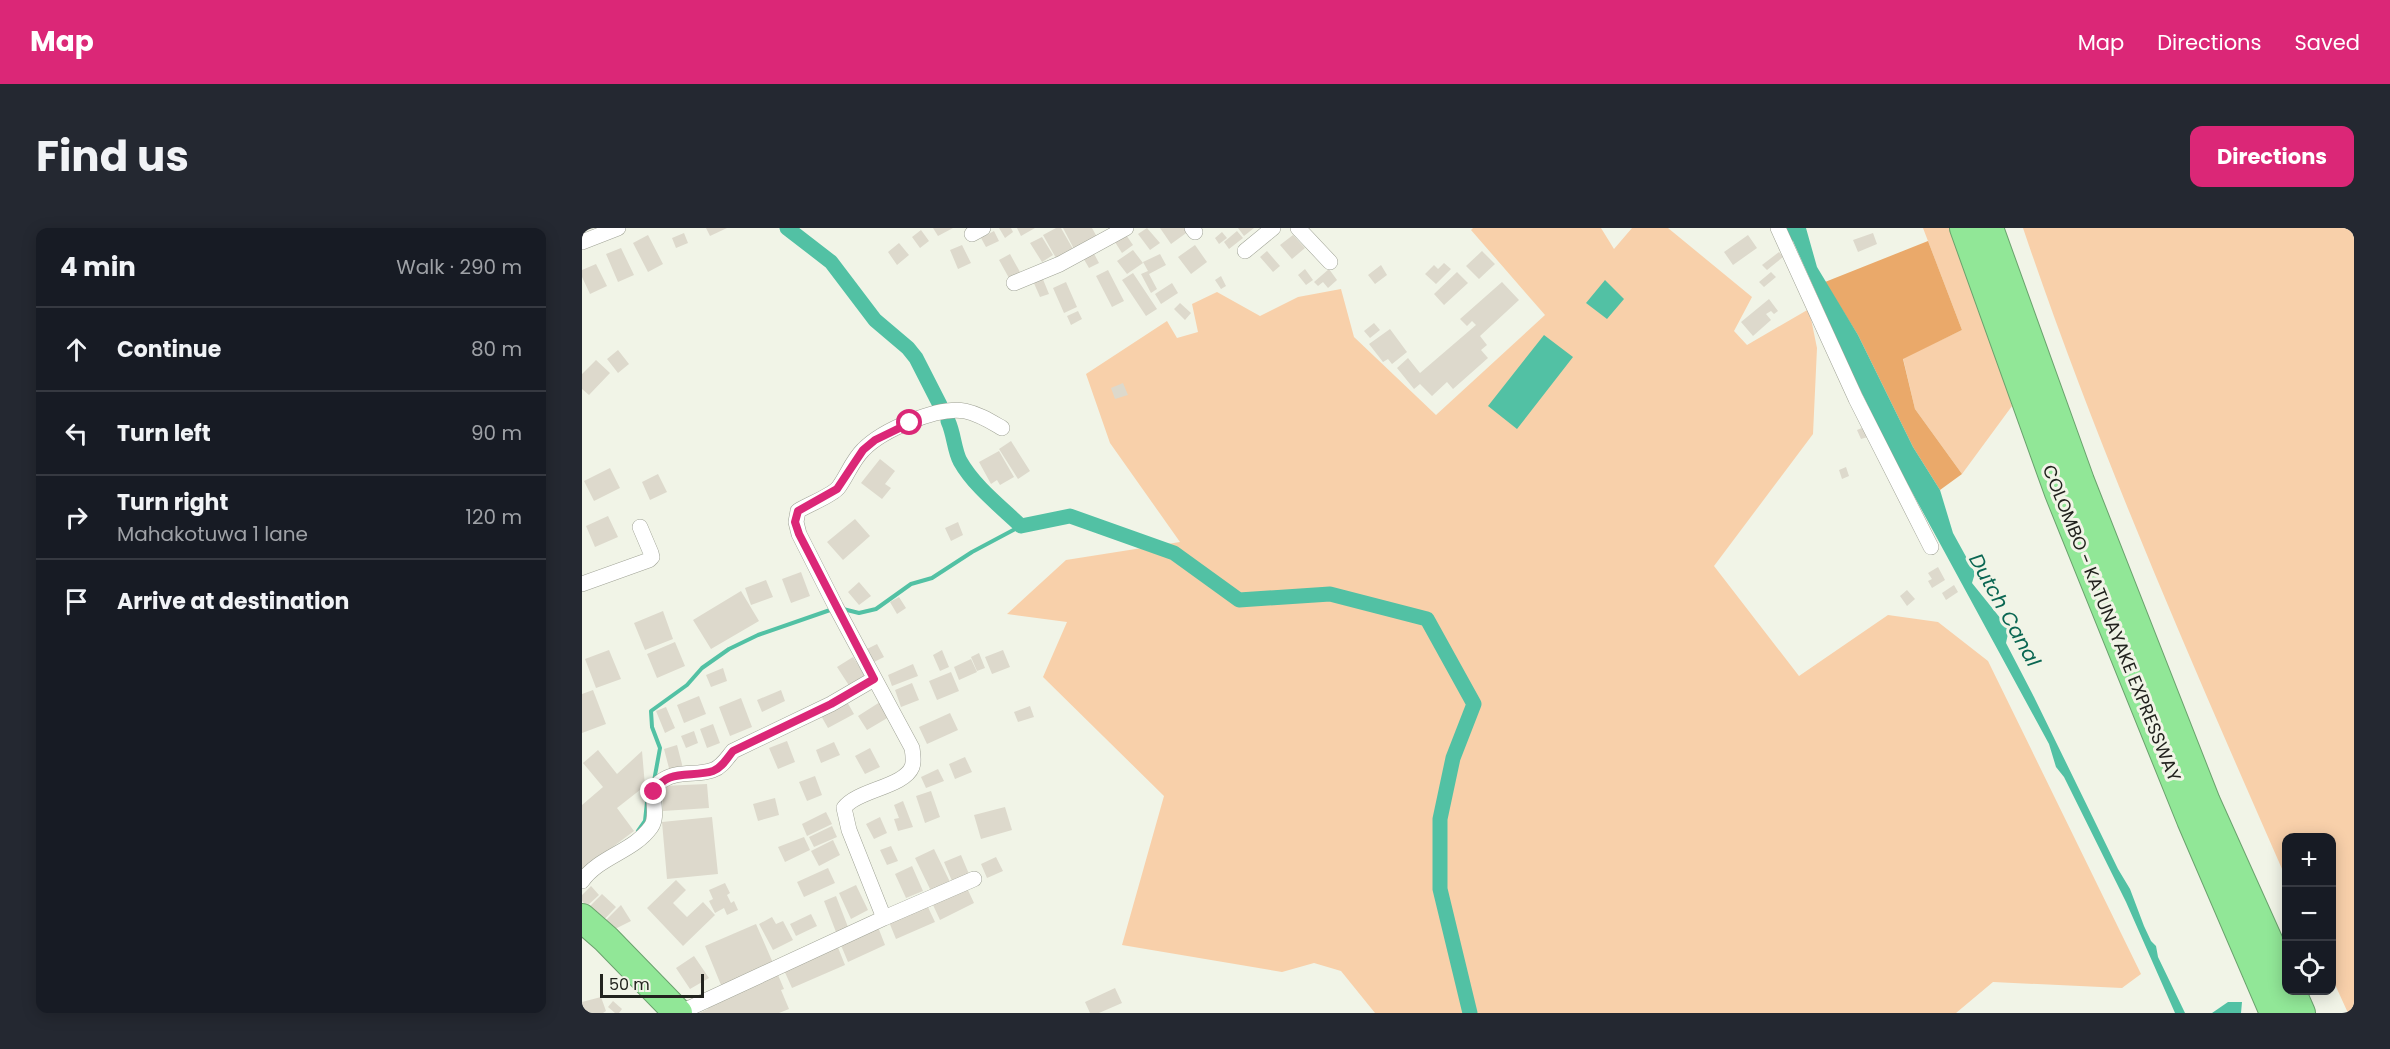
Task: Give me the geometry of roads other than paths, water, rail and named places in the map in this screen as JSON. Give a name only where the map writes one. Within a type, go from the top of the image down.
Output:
[{"type":"highway","name":"COLOMBO - KATUNAYAKE EXPRESSWAY","points":[[1964,228],[2059,493],[2190,820],[2274,1013]]},
{"type":"highway","name":"COLOMBO - KATUNAYAKE EXPRESSWAY","points":[[1989,228],[2080,481],[2206,802],[2282,971]]},
{"type":"highway","points":[[582,918],[679,1013]]},
{"type":"highway","points":[[582,939],[631,984],[657,1013]]},
{"type":"highway","points":[[2293,995],[2301,1013]]},
{"type":"street","points":[[582,242],[618,228]]},
{"type":"street","points":[[1014,283],[1060,264],[1126,228]]},
{"type":"street","points":[[1245,251],[1274,228]]},
{"type":"street","points":[[1298,228],[1330,262]]},
{"type":"street","points":[[1778,228],[1856,399],[1931,548]]},
{"type":"street","points":[[884,918],[849,830],[844,808],[852,801],[910,771],[913,760],[912,748],[874,679],[799,534],[795,522],[798,511],[837,489],[854,461],[869,445],[910,423],[945,410],[981,415],[1002,428]]},
{"type":"street","points":[[582,584],[649,560],[652,557],[651,553],[640,527]]},
{"type":"street","points":[[582,881],[604,860],[635,843],[651,827],[654,792],[662,781],[674,775],[713,771],[723,764],[733,751],[831,704],[874,679]]},
{"type":"street","points":[[679,1013],[974,879]]},
{"type":"waterway","points":[[787,228],[831,262],[875,320],[908,348],[916,358],[940,405]]},
{"type":"waterway","points":[[948,421],[960,461],[972,479],[1021,526],[1070,516],[1174,553],[1239,600],[1330,594],[1427,619],[1474,704],[1453,758],[1440,819],[1440,889],[1470,1013]]},
{"type":"waterway","points":[[843,609],[859,613],[876,609],[911,584],[932,578],[972,552],[1021,526]]},
{"type":"waterway","points":[[654,781],[660,748],[652,727],[651,711],[687,685],[702,668],[729,649],[758,635],[833,609]]},
{"type":"waterway","points":[[638,831],[645,821],[647,802]]},
{"type":"water label","name":"Dutch Canal","points":[[2005,610]]}]
